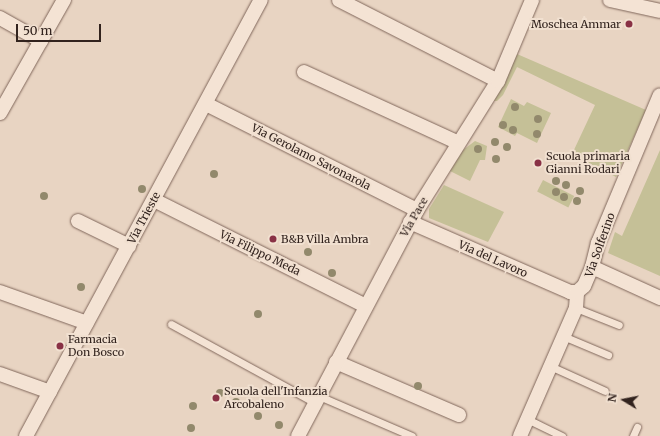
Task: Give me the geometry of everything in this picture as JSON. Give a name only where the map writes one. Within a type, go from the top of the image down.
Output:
[{"type":"street","points":[[0,113],[64,0]]},
{"type":"street","name":"Via Trieste","points":[[26,436],[261,0]]},
{"type":"street","points":[[339,0],[498,81]]},
{"type":"street","name":"Via Pace","points":[[298,436],[413,216],[498,81],[532,0]]},
{"type":"street","points":[[610,0],[660,11]]},
{"type":"street","points":[[0,18],[41,41]]},
{"type":"street","points":[[304,72],[459,143]]},
{"type":"street","name":"Via Solferino","points":[[577,292],[584,286],[592,267],[598,243],[660,95]]},
{"type":"street","name":"Via Gerolamo Savonarola","points":[[206,104],[413,216]]},
{"type":"street","name":"Via Filippo Meda","points":[[154,200],[366,306]]},
{"type":"street","name":"Via del Lavoro","points":[[413,216],[570,292],[577,292]]},
{"type":"street","points":[[78,221],[129,246]]},
{"type":"street","points":[[592,267],[660,298]]},
{"type":"street","points":[[0,292],[87,323]]},
{"type":"street","points":[[520,436],[576,308],[577,292]]},
{"type":"street","points":[[336,362],[459,415]]},
{"type":"street","points":[[0,374],[50,392]]},
{"type":"lane","points":[[576,308],[619,325]]},
{"type":"lane","points":[[171,324],[317,400],[412,436]]},
{"type":"lane","points":[[563,336],[608,355]]},
{"type":"lane","points":[[550,366],[605,391]]},
{"type":"lane","points":[[527,419],[562,436]]},
{"type":"lane","points":[[633,436],[637,427]]},
{"type":"shaded area","points":[[517,54],[646,110],[616,177],[575,156],[573,152],[595,105],[517,67],[503,95],[497,101],[493,101]]},
{"type":"shaded area","points":[[511,99],[524,106],[527,102],[551,113],[537,143],[517,133],[515,136],[498,127]]},
{"type":"shaded area","points":[[475,141],[487,146],[485,160],[480,160],[470,181],[450,171],[463,150]]},
{"type":"shaded area","points":[[660,150],[660,276],[608,253],[615,232],[622,236]]},
{"type":"shaded area","points":[[543,180],[574,196],[568,207],[537,192]]},
{"type":"shaded area","points":[[444,185],[504,212],[488,242],[429,218],[429,209]]},
{"type":"place","name":"Moschea Ammar","points":[[629,24]]},
{"type":"place","name":"Scuola primaria Gianni Rodari","points":[[538,163]]},
{"type":"place","name":"B&B Villa Ambra","points":[[273,239]]},
{"type":"place","name":"Farmacia Don Bosco","points":[[60,346]]},
{"type":"place","name":"Scuola dell'Infanzia Arcobaleno","points":[[216,398]]}]
